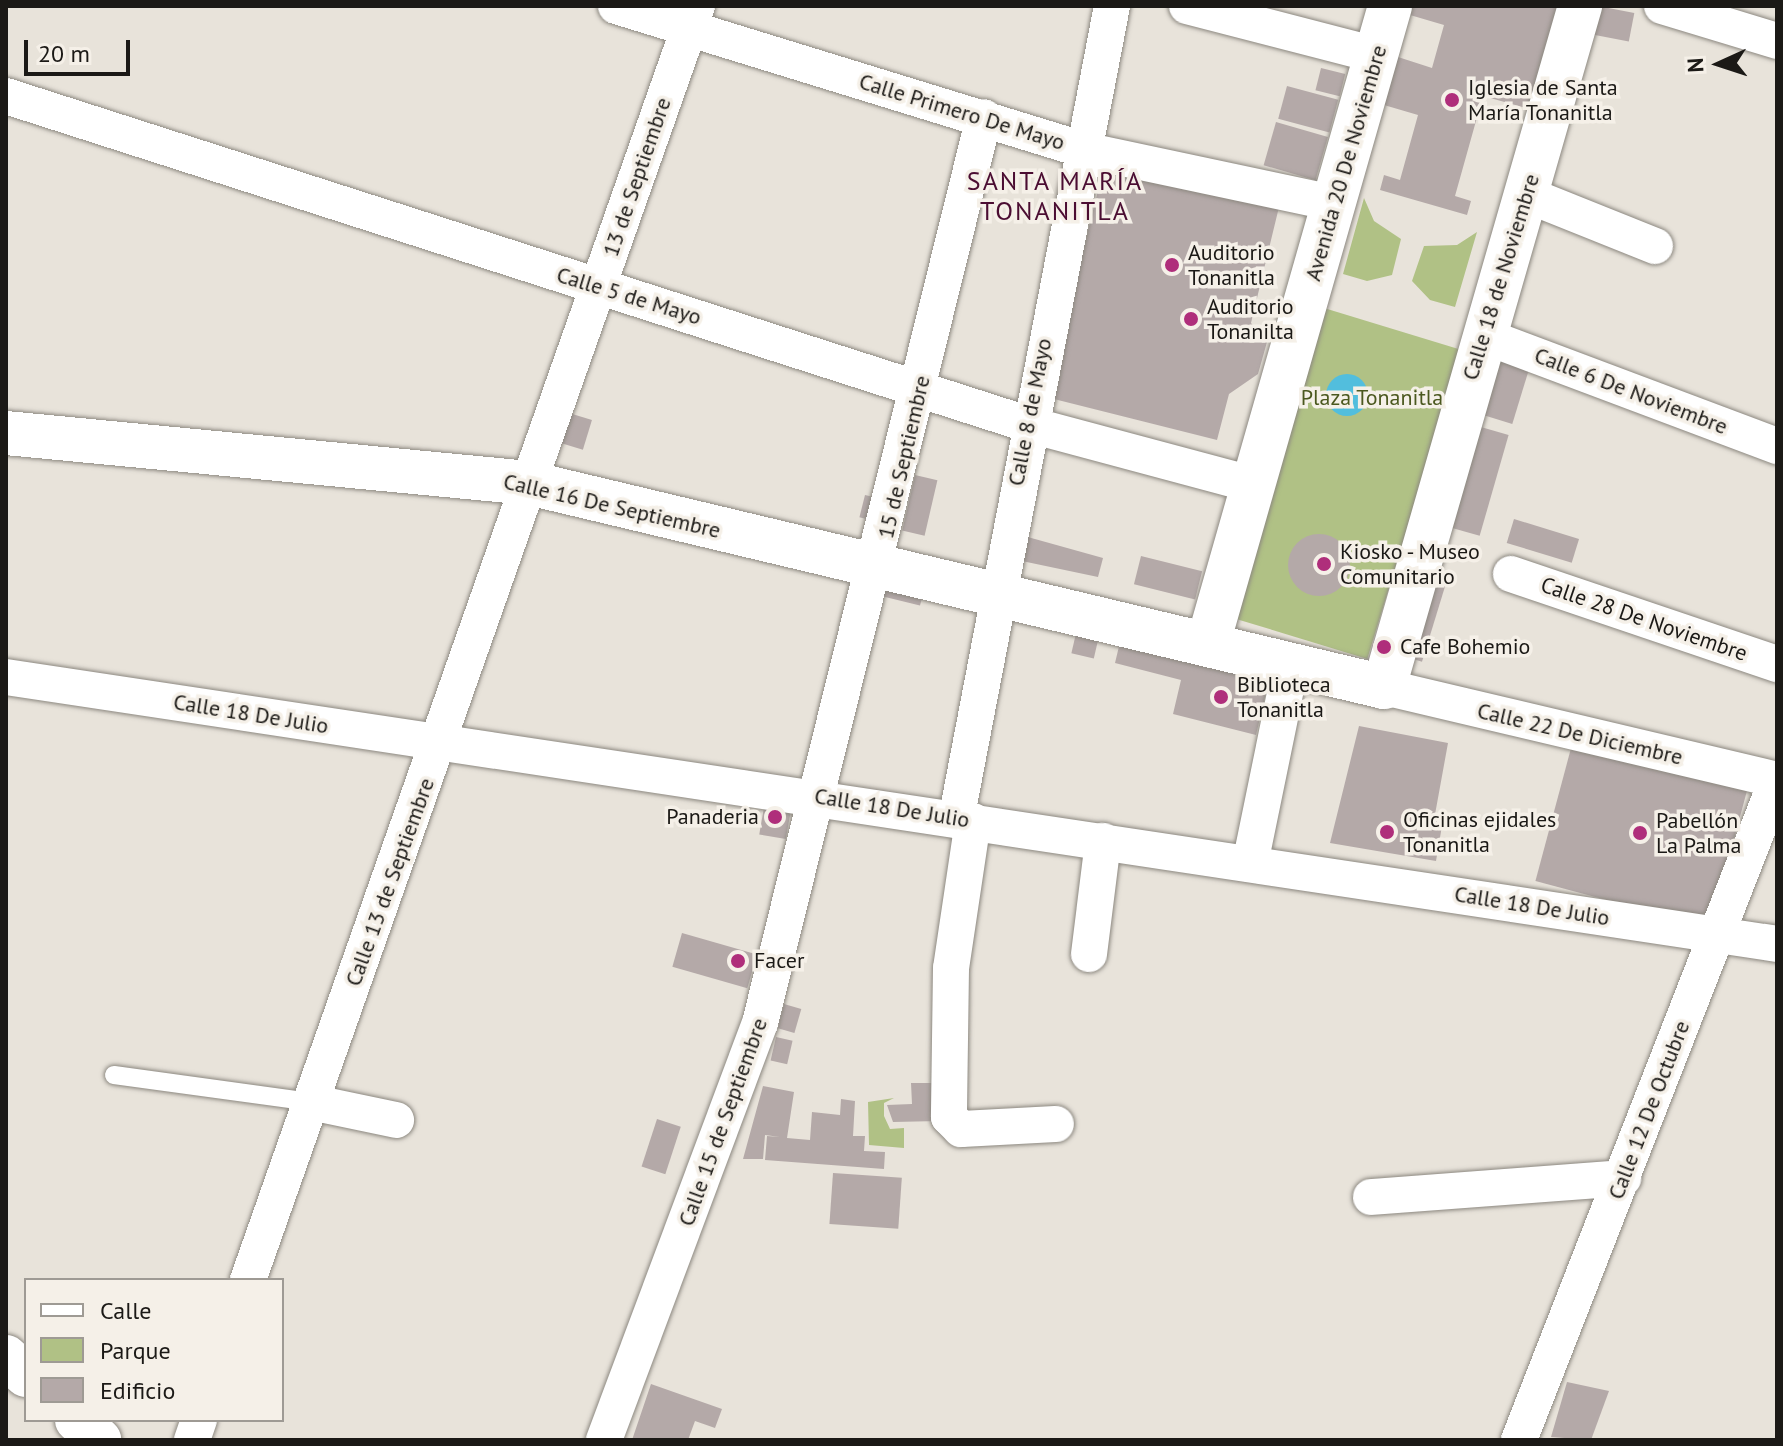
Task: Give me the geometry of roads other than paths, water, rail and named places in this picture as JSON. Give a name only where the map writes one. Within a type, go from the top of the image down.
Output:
[{"type":"main road","name":"Avenida 20 De Noviembre","points":[[1208,643],[1390,6]]},
{"type":"main road","name":"Calle 18 de Noviembre","points":[[1384,687],[1580,6]]},
{"type":"main road","name":"Calle 16 De Septiembre","points":[[6,433],[529,483],[878,568],[996,592],[1208,643]]},
{"type":"main road","points":[[1208,643],[1384,687]]},
{"type":"main road","points":[[6,1357],[24,1373]]},
{"type":"main road","points":[[79,1422],[99,1440]]},
{"type":"street","name":"Calle Primero De Mayo","points":[[616,6],[692,17],[1084,150],[1333,203]]},
{"type":"street","name":"Calle 8 de Mayo","points":[[1056,1124],[961,1129],[949,1117],[951,968],[965,820],[996,592],[1112,6]]},
{"type":"street","points":[[1187,6],[1377,55]]},
{"type":"street","points":[[1662,6],[1777,41]]},
{"type":"street","name":"13 de Septiembre","points":[[529,483],[692,17]]},
{"type":"street","name":"Calle 5 de Mayo","points":[[6,96],[598,288],[921,384],[1027,424],[1255,485]]},
{"type":"street","name":"15 de Septiembre","points":[[821,797],[984,117]]},
{"type":"street","points":[[1525,194],[1655,246]]},
{"type":"street","name":"Calle 6 De Noviembre","points":[[1484,336],[1777,446]]},
{"type":"street","name":"Calle 13 de Septiembre","points":[[249,1278],[440,743],[529,483]]},
{"type":"street","name":"Calle 28 De Noviembre","points":[[1511,574],[1777,664]]},
{"type":"street","points":[[1250,864],[1291,665]]},
{"type":"street","name":"Calle 18 De Julio","points":[[6,677],[821,797],[1777,944]]},
{"type":"street","name":"Calle 22 De Diciembre","points":[[1384,687],[1777,780]]},
{"type":"street","name":"Calle 12 De Octubre","points":[[1519,1440],[1777,780]]},
{"type":"street","name":"Calle 15 de Septiembre","points":[[604,1440],[743,1077],[821,797]]},
{"type":"street","points":[[1089,954],[1103,841]]},
{"type":"street","points":[[310,1102],[396,1120]]},
{"type":"street","points":[[1371,1197],[1623,1178]]},
{"type":"lane","points":[[114,1075],[310,1102]]},
{"type":"water","points":[[1347,374],[1362,380],[1368,395],[1362,410],[1347,416],[1332,410],[1326,395],[1332,380]]},
{"type":"place","name":"Iglesia de Santa María Tonanitla","points":[[1452,100]]},
{"type":"place","name":"Auditorio Tonanitla","points":[[1172,265]]},
{"type":"place","name":"Auditorio Tonanilta","points":[[1191,319]]},
{"type":"place","name":"Kiosko - Museo Comunitario","points":[[1324,564]]},
{"type":"place","name":"Cafe Bohemio","points":[[1384,647]]},
{"type":"place","name":"Biblioteca Tonanitla","points":[[1221,697]]},
{"type":"place","name":"Panaderia","points":[[775,817]]},
{"type":"place","name":"Oficinas ejidales Tonanitla","points":[[1387,832]]},
{"type":"place","name":"Pabellón La Palma","points":[[1640,833]]},
{"type":"place","name":"Facer","points":[[738,961]]},
{"type":"district","name":"SANTA MARÍA TONANITLA","points":[[1055,196]]},
{"type":"park label","name":"Plaza Tonanitla","points":[[1372,398]]}]
